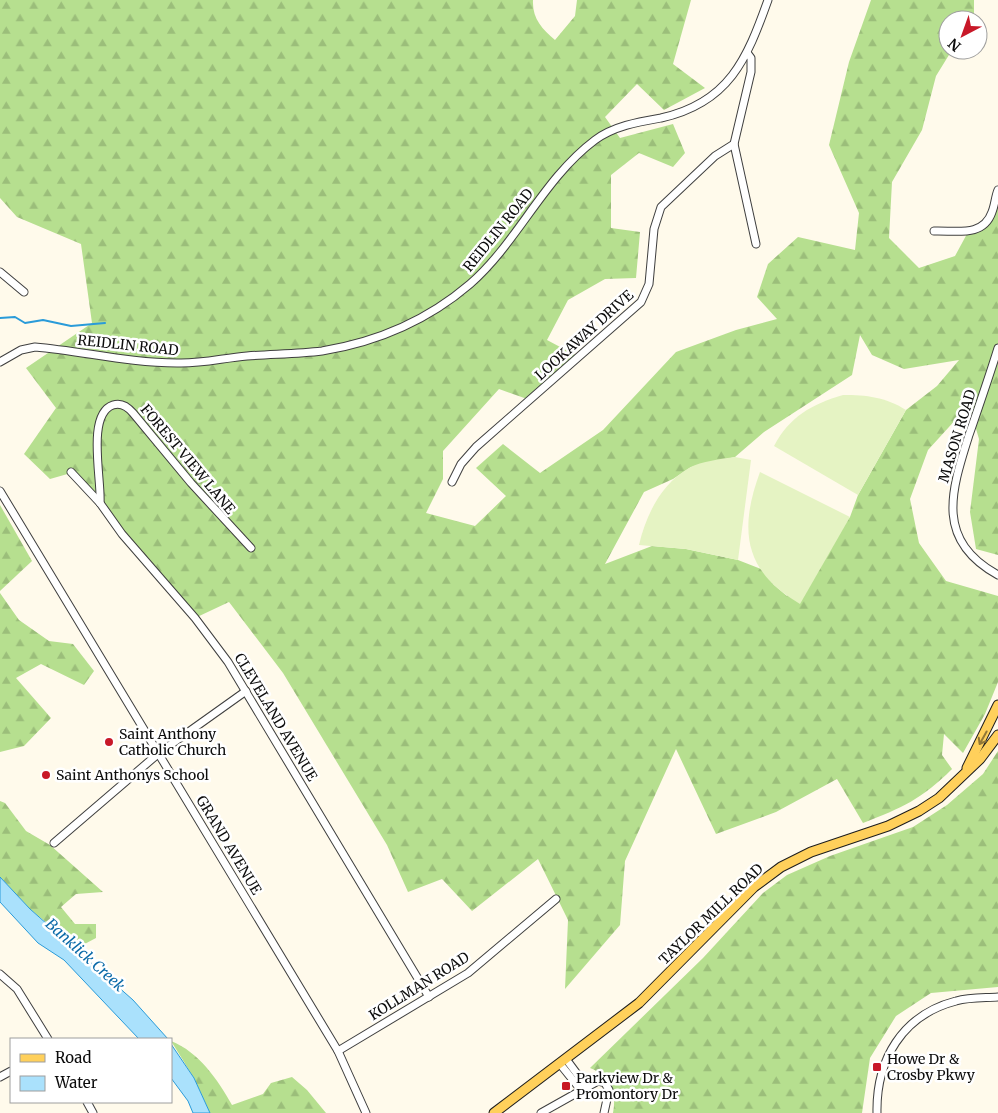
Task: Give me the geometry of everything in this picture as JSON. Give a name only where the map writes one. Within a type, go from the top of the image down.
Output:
[{"type":"main road","name":"TAYLOR MILL ROAD","points":[[966,770],[998,705]]},
{"type":"main road","name":"TAYLOR MILL ROAD","points":[[494,1113],[639,1003],[754,888],[780,867],[811,852],[888,826],[919,811],[939,798],[966,770],[980,759],[998,735]]},
{"type":"street","name":"REIDLIN ROAD","points":[[0,362],[21,350],[36,347],[130,359],[188,363],[243,356],[320,351],[374,339],[401,329],[445,303],[482,273],[560,172],[591,143],[623,126],[670,115],[705,100],[720,90],[748,54],[768,0]]},
{"type":"street","points":[[748,54],[751,72],[734,144],[756,244]]},
{"type":"street","name":"LOOKAWAY DRIVE","points":[[452,482],[461,464],[476,447],[641,302],[649,284],[654,229],[661,208],[714,156],[734,144]]},
{"type":"street","points":[[934,231],[968,232],[979,229],[988,221],[998,190]]},
{"type":"street","points":[[0,272],[24,292]]},
{"type":"street","name":"MASON ROAD","points":[[998,348],[957,474],[952,506],[956,528],[972,556],[984,568],[998,575]]},
{"type":"street","name":"FOREST VIEW LANE","points":[[100,504],[102,488],[98,426],[106,408],[117,404],[123,405],[129,409],[191,484],[250,548]]},
{"type":"street","name":"CLEVELAND AVENUE","points":[[70,472],[100,504],[122,534],[207,632],[246,691],[429,997]]},
{"type":"street","name":"GRAND AVENUE","points":[[0,491],[338,1051],[366,1113]]},
{"type":"street","points":[[54,843],[159,754],[246,691]]},
{"type":"street","name":"KOLLMAN ROAD","points":[[338,1051],[468,973],[556,899]]},
{"type":"street","points":[[0,974],[17,990],[47,1038]]},
{"type":"street","points":[[877,1113],[877,1095],[883,1066],[896,1041],[907,1029],[944,1005],[968,998],[998,997]]},
{"type":"street","points":[[563,1062],[584,1088]]},
{"type":"street","points":[[541,1113],[598,1081],[608,1086],[604,1113]]},
{"type":"green space","points":[[0,0],[533,0],[536,18],[546,32],[555,40],[575,16],[577,0],[691,0],[673,64],[705,88],[664,110],[637,84],[605,117],[620,138],[673,124],[685,153],[673,167],[639,153],[611,175],[611,228],[640,232],[636,278],[605,279],[568,300],[547,340],[579,357],[530,400],[499,389],[443,451],[443,479],[426,513],[475,526],[506,496],[476,468],[503,444],[540,473],[603,430],[676,352],[736,330],[777,319],[757,297],[768,264],[798,237],[855,250],[859,213],[829,145],[849,62],[871,0],[974,0],[974,10],[938,10],[938,60],[946,60],[936,76],[922,130],[892,182],[889,238],[919,268],[955,256],[968,232],[984,225],[998,190],[998,555],[976,549],[970,512],[979,439],[969,405],[928,450],[910,499],[919,543],[946,581],[998,596],[998,682],[985,714],[963,753],[944,734],[942,755],[952,769],[931,788],[911,802],[863,823],[837,779],[776,812],[716,834],[676,749],[625,861],[620,925],[565,989],[568,920],[538,859],[472,911],[442,879],[408,892],[387,845],[283,673],[229,602],[195,618],[71,473],[50,479],[24,454],[56,408],[26,368],[92,323],[81,244],[17,217],[0,198]],"holes":[[[860,335],[872,355],[904,369],[959,360],[937,386],[906,410],[858,495],[850,517],[787,596],[774,585],[761,569],[738,560],[686,549],[652,546],[605,564],[644,492],[673,479],[691,467],[735,457],[764,432],[852,375]]]},
{"type":"green space","points":[[843,395],[876,398],[891,402],[906,410],[858,495],[774,446],[787,427],[802,413],[821,403]]},
{"type":"green space","points":[[735,457],[751,460],[738,560],[686,549],[639,545],[656,501],[670,483],[694,466]]},
{"type":"green space","points":[[760,472],[850,517],[800,604],[781,591],[767,577],[757,563],[751,547],[748,530],[749,512]]},
{"type":"green space","points":[[0,505],[32,561],[0,591]]},
{"type":"green space","points":[[0,593],[19,620],[49,641],[73,644],[94,671],[84,685],[41,664],[16,678],[51,718],[24,746],[0,752]]},
{"type":"green space","points":[[998,751],[998,987],[931,993],[896,1016],[870,1058],[862,1113],[613,1113],[614,1098],[611,1085],[603,1075],[590,1068],[703,958],[763,893],[787,875],[830,856],[913,827],[947,805],[983,774]]},
{"type":"green space","points":[[0,801],[5,803],[26,831],[50,845],[103,892],[76,894],[61,907],[75,924],[96,924],[96,938],[77,948],[30,909],[0,877]]},
{"type":"green space","points":[[172,1042],[199,1059],[214,1077],[232,1105],[263,1094],[271,1083],[292,1077],[307,1090],[326,1113],[210,1113],[194,1078]]},
{"type":"water","points":[[0,877],[30,909],[133,1000],[167,1038],[138,1038],[64,960],[38,943],[0,902]]},
{"type":"water","points":[[172,1045],[194,1078],[210,1113],[193,1113],[188,1101],[172,1079]]},
{"type":"waterway","points":[[0,318],[15,317],[25,323],[43,320],[71,326],[105,323]]},
{"type":"place","name":"Saint Anthony Catholic Church","points":[[109,742]]},
{"type":"place","name":"Saint Anthonys School","points":[[46,775]]},
{"type":"place","name":"Howe Dr & Crosby Pkwy","points":[[877,1067]]},
{"type":"place","name":"Parkview Dr & Promontory Dr","points":[[566,1086]]},
{"type":"water label","name":"Banklick Creek","points":[[85,955]]}]
